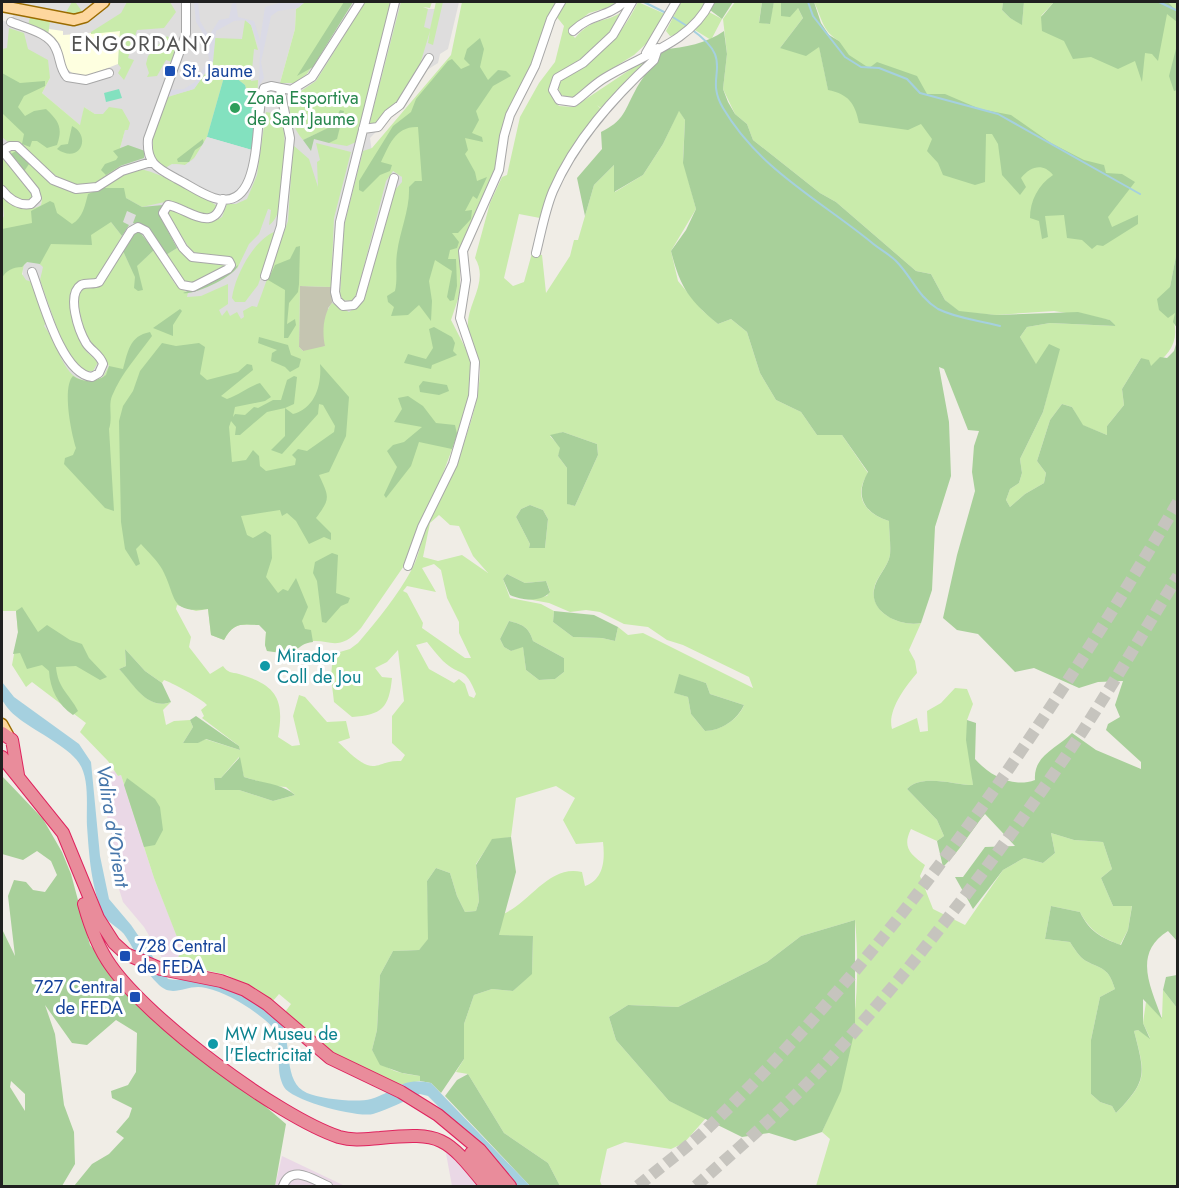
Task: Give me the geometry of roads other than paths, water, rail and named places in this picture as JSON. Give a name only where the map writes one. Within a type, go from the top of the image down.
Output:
[{"type":"highway","points":[[4,742],[20,782],[63,833],[103,928],[114,943],[137,961],[161,969],[221,981],[245,990],[267,1004],[330,1058],[427,1107],[480,1150],[510,1186]]},
{"type":"highway","points":[[2,768],[28,792]]},
{"type":"highway","points":[[75,861],[92,931],[102,952],[119,976],[196,1048],[309,1124],[351,1139],[429,1135],[452,1148],[486,1186]]},
{"type":"highway","points":[[427,1107],[500,1186]]},
{"type":"highway","points":[[309,1124],[350,1133],[408,1129],[434,1131],[468,1149]]},
{"type":"main road","points":[[2,6],[79,19],[104,2]]},
{"type":"street","points":[[151,162],[148,139],[184,42],[188,20],[186,2]]},
{"type":"street","points":[[2,190],[8,197],[23,204],[31,204],[37,198],[35,191],[2,150],[17,146],[53,180],[83,189],[97,187],[122,171],[151,162],[211,197],[223,200],[238,195],[249,182],[263,90],[276,87],[295,89],[312,77],[360,2]]},
{"type":"street","points":[[394,178],[360,298],[354,305],[343,306],[337,300],[335,292],[338,231],[395,2]]},
{"type":"street","points":[[408,566],[422,527],[453,464],[473,396],[475,362],[460,318],[466,280],[463,251],[499,170],[510,115],[535,66],[551,19],[561,2]]},
{"type":"street","points":[[629,2],[613,35],[583,63],[557,78],[553,90],[555,95],[564,102],[574,102],[604,78],[691,29],[710,2]]},
{"type":"street","points":[[573,31],[588,18],[614,11],[629,2]]},
{"type":"street","points":[[644,56],[663,28],[676,2]]},
{"type":"street","points":[[11,22],[43,36],[53,44],[61,69],[73,80],[86,80],[109,73]]},
{"type":"street","points":[[663,28],[664,36],[670,42]]},
{"type":"street","points":[[536,253],[553,190],[594,123],[654,60],[658,48]]},
{"type":"street","points":[[363,129],[378,127],[388,114],[400,105],[429,58]]},
{"type":"street","points":[[265,276],[281,225],[290,138],[276,87]]},
{"type":"street","points":[[32,272],[65,357],[78,372],[92,377],[99,373],[103,364],[99,356],[86,344],[76,315],[74,299],[78,288],[84,284],[99,282],[131,231],[138,227],[146,231],[182,285],[193,287],[228,269],[231,265],[229,261],[197,259],[188,254],[163,213],[168,205],[198,218],[206,219],[219,212],[223,200]]},
{"type":"street","points":[[283,1186],[292,1173],[328,1186]]},
{"type":"water","name":"Valira d'Orient","points":[[2,682],[14,697],[79,744],[91,762],[100,856],[109,899],[131,925],[168,979],[196,979],[215,984],[254,1003],[275,1017],[285,1031],[294,1080],[299,1088],[307,1093],[339,1100],[357,1101],[380,1096],[405,1083],[431,1083],[530,1186],[517,1186],[428,1096],[420,1094],[385,1110],[365,1115],[326,1107],[299,1098],[284,1087],[280,1078],[277,1036],[265,1020],[237,1001],[214,990],[193,987],[170,991],[159,985],[145,968],[124,934],[106,918],[100,905],[93,883],[90,860],[85,777],[79,763],[67,750],[11,711],[2,700]]},
{"type":"waterway","points":[[644,2],[666,13]]},
{"type":"waterway","points":[[808,2],[813,16],[845,57],[861,67],[879,68],[907,79],[920,93],[998,114],[1140,194]]},
{"type":"waterway","points":[[1159,2],[1178,11]]},
{"type":"waterway","points":[[671,16],[687,26]]},
{"type":"waterway","points":[[691,29],[713,51],[717,60],[716,86],[723,108],[754,149],[791,182],[893,258],[931,304],[938,309],[961,317],[1000,326]]},
{"type":"tunnel","points":[[638,1186],[711,1125],[780,1055],[845,983],[907,907],[966,830],[1022,750],[1076,669],[1178,502]]},
{"type":"tunnel","points":[[696,1186],[804,1087],[922,951],[988,866],[1080,735],[1178,576]]},
{"type":"place","name":"St. Jaume","points":[[170,71]]},
{"type":"place","name":"Zona Esportiva de Sant Jaume","points":[[235,108]]},
{"type":"place","name":"Mirador Coll de Jou","points":[[265,666]]},
{"type":"place","name":"728 Central de FEDA","points":[[125,956]]},
{"type":"place","name":"727 Central de FEDA","points":[[135,997]]},
{"type":"place","name":"MW Museu de l'Electricitat","points":[[213,1044]]},
{"type":"district","name":"ENGORDANY","points":[[142,44]]}]
